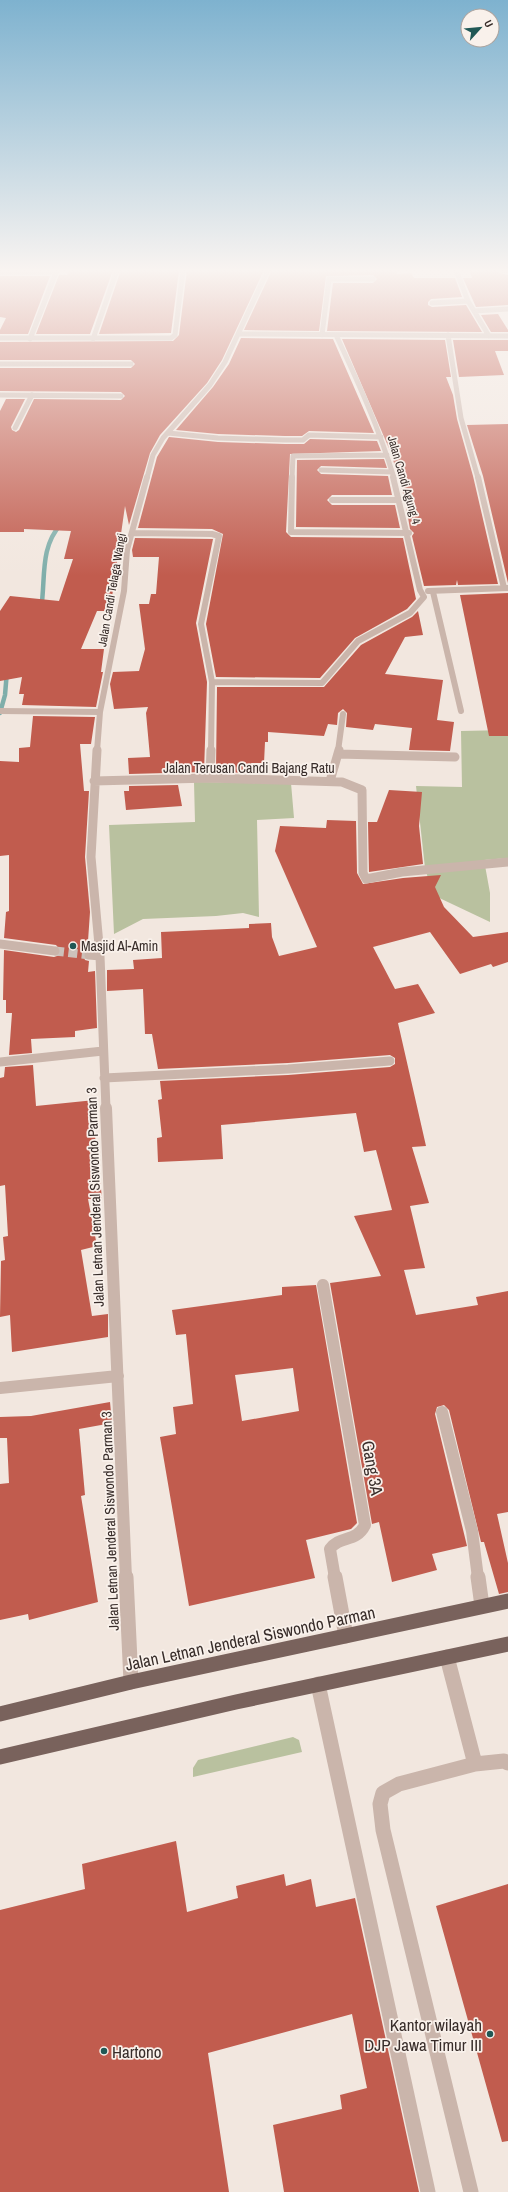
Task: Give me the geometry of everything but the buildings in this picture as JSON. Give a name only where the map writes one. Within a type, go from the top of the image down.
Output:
[{"type":"main road","name":"Jalan Letnan Jenderal Siswondo Parman","points":[[0,1714],[131,1682],[508,1601]]},
{"type":"main road","points":[[0,1757],[318,1684],[508,1644]]},
{"type":"street","name":"Jalan Candi Telaga Wangi","points":[[100,712],[124,591],[127,550],[153,455],[168,433],[202,395],[216,372]]},
{"type":"street","name":"Jalan Candi Agung 4","points":[[354,372],[381,437],[392,472],[408,533],[420,590]]},
{"type":"street","points":[[420,590],[433,592],[506,588],[480,485],[461,418],[454,372]]},
{"type":"street","points":[[0,395],[121,396]]},
{"type":"street","points":[[15,428],[32,395]]},
{"type":"street","points":[[168,433],[218,438],[286,440],[303,440],[309,436],[381,437]]},
{"type":"street","points":[[386,455],[293,456],[291,532],[408,533]]},
{"type":"street","points":[[321,470],[392,472]]},
{"type":"street","points":[[332,500],[400,500]]},
{"type":"street","points":[[132,533],[212,534],[219,536],[201,624],[205,654],[212,682],[210,778]]},
{"type":"street","points":[[212,682],[322,684],[358,641],[410,613],[424,597],[420,590]]},
{"type":"street","points":[[433,592],[461,711]]},
{"type":"street","points":[[3,711],[100,712]]},
{"type":"street","name":"Jalan Letnan Jenderal Siswondo Parman 3","points":[[100,712],[94,781],[92,857],[100,956],[104,1078],[131,1682]]},
{"type":"street","points":[[330,781],[338,754],[343,714]]},
{"type":"street","points":[[338,754],[455,757]]},
{"type":"street","name":"Jalan Terusan Candi Bajang Ratu","points":[[94,781],[210,778],[330,781],[352,785],[362,790],[363,873],[366,879],[402,872],[508,862]]},
{"type":"street","points":[[0,944],[55,951]]},
{"type":"street","points":[[89,955],[100,956]]},
{"type":"street","points":[[0,1062],[103,1051]]},
{"type":"street","points":[[104,1078],[288,1069],[390,1062]]},
{"type":"street","name":"Gang 3A","points":[[323,1285],[365,1526],[362,1533],[353,1539],[337,1542],[330,1549],[346,1636]]},
{"type":"street","points":[[0,1388],[118,1376]]},
{"type":"street","points":[[442,1412],[472,1531],[482,1606]]},
{"type":"street","points":[[447,1657],[475,1764]]},
{"type":"street","points":[[318,1684],[428,2192]]},
{"type":"street","points":[[471,2192],[385,1838],[380,1804],[383,1793],[398,1784],[475,1764],[504,1761],[508,1763]]},
{"type":"green space","points":[[508,730],[508,858],[484,860],[490,893],[490,922],[433,895],[425,868],[416,786],[462,787],[461,731]]},
{"type":"green space","points":[[194,782],[291,783],[294,818],[257,820],[259,917],[243,913],[216,916],[143,919],[114,934],[109,825],[195,822]]},
{"type":"green space","points":[[293,1737],[299,1740],[302,1752],[193,1777],[193,1768],[198,1760]]},
{"type":"waterway","points":[[41,609],[46,554],[49,543],[61,524]]},
{"type":"waterway","points":[[0,713],[5,695],[7,671]]},
{"type":"tunnel","points":[[55,951],[89,955]]},
{"type":"place","name":"Masjid Al-Amin","points":[[73,946]]},
{"type":"place","name":"Kantor wilayah DJP Jawa Timur III","points":[[490,2034]]},
{"type":"place","name":"Hartono","points":[[104,2051]]}]
